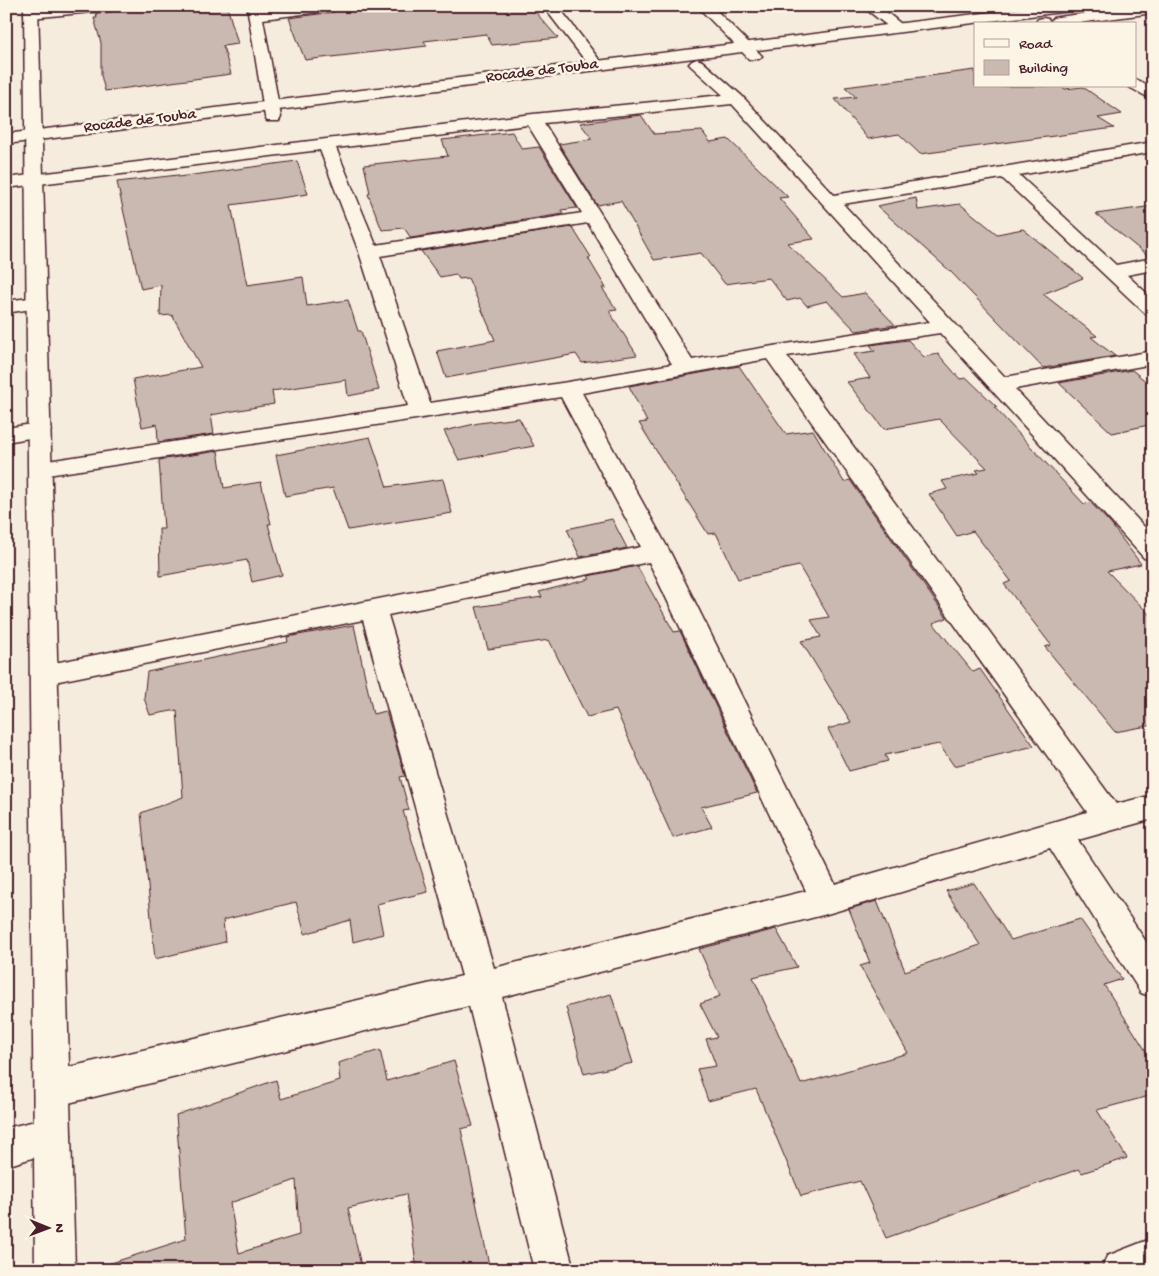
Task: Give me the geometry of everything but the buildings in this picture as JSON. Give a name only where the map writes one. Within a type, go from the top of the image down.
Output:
[{"type":"street","points":[[55,1270],[34,180],[24,144],[31,10],[112,6]]},
{"type":"street","points":[[273,111],[256,11],[334,6]]},
{"type":"street","points":[[550,6],[596,65]]},
{"type":"street","points":[[704,6],[749,52]]},
{"type":"street","points":[[869,6],[899,28]]},
{"type":"street","name":"Rocade de Touba","points":[[273,111],[697,64],[749,52],[899,28],[1078,6]]},
{"type":"street","points":[[1048,22],[1153,9]]},
{"type":"street","name":"Rocade de Touba","points":[[6,139],[24,144],[596,65],[974,30]]},
{"type":"street","points":[[697,64],[736,99],[1153,552]]},
{"type":"street","points":[[1136,85],[1153,95]]},
{"type":"street","points":[[6,183],[533,119],[736,99]]},
{"type":"street","points":[[533,119],[686,368]]},
{"type":"street","points":[[326,144],[369,252],[421,410]]},
{"type":"street","points":[[830,201],[1153,147]]},
{"type":"street","points":[[1005,171],[1114,271],[1153,310]]},
{"type":"street","points":[[369,252],[593,217]]},
{"type":"street","points":[[1114,271],[1153,264]]},
{"type":"street","points":[[6,307],[37,303]]},
{"type":"street","points":[[41,469],[568,388],[773,352],[945,326]]},
{"type":"street","points":[[773,352],[1109,818]]},
{"type":"street","points":[[1000,385],[1153,357]]},
{"type":"street","points":[[568,388],[657,552],[827,900]]},
{"type":"street","points":[[6,436],[39,430]]},
{"type":"street","points":[[44,674],[657,552]]},
{"type":"street","points":[[373,608],[482,987],[554,1270]]},
{"type":"street","points":[[52,1089],[482,987],[827,900],[1153,807]]},
{"type":"street","points":[[1057,833],[1153,982]]},
{"type":"street","points":[[6,1147],[52,1135]]},
{"type":"street","points":[[1121,1270],[1153,1258]]}]
